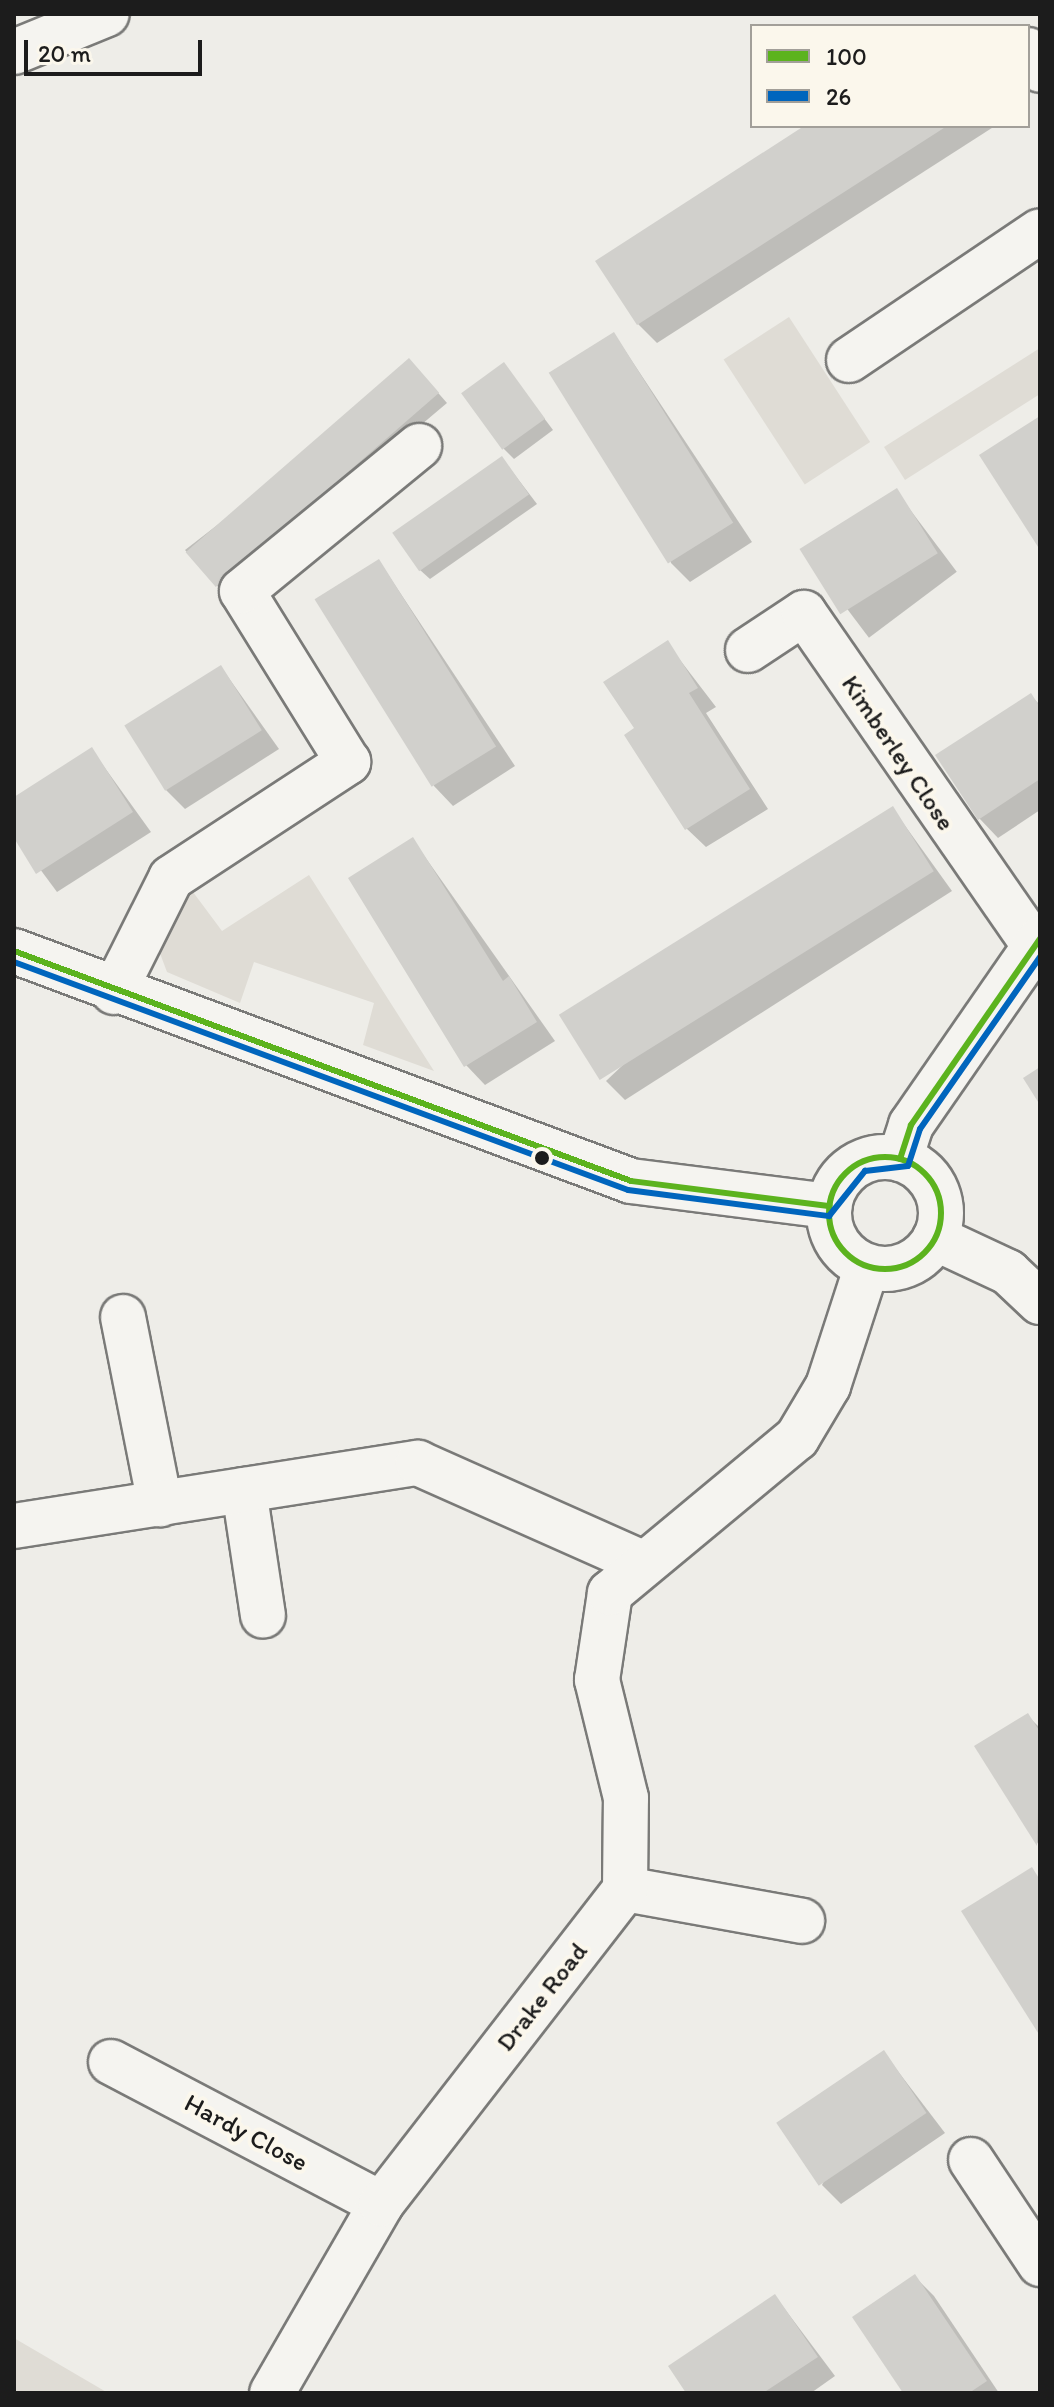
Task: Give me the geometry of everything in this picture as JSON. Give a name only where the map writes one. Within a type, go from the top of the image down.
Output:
[{"type":"street","points":[[14,52],[107,14]]},
{"type":"street","points":[[849,360],[1034,248]]},
{"type":"street","points":[[114,992],[171,878],[348,762],[242,591],[419,446]]},
{"type":"street","name":"Kimberley Close","points":[[748,650],[804,613],[1037,942]]},
{"type":"street","points":[[900,1159],[911,1125],[1037,942]]},
{"type":"street","points":[[14,951],[114,992],[631,1181],[829,1206]]},
{"type":"street","points":[[900,1159],[936,1189],[935,1238],[906,1265],[867,1266],[837,1242],[829,1206],[846,1172],[862,1161],[900,1159]]},
{"type":"street","points":[[935,1238],[1008,1272],[1040,1302]]},
{"type":"street","points":[[802,1921],[625,1889],[626,1798],[597,1680],[610,1593],[797,1438],[828,1386],[867,1266]]},
{"type":"street","points":[[123,1317],[160,1504]]},
{"type":"street","points":[[14,1526],[418,1463],[643,1563]]},
{"type":"street","points":[[244,1490],[263,1616]]},
{"type":"street","name":"Drake Road","points":[[272,2393],[381,2204],[625,1889]]},
{"type":"street","name":"Hardy Close","points":[[111,2062],[381,2204]]},
{"type":"street","points":[[971,2160],[1040,2264]]},
{"type":"shaded area","points":[[789,317],[870,442],[805,484],[724,359]]},
{"type":"shaded area","points":[[1040,348],[1040,394],[905,480],[884,447]]},
{"type":"shaded area","points":[[309,875],[434,1071],[363,1045],[374,1003],[254,962],[240,1003],[167,972],[158,948],[181,893],[193,892],[222,931]]},
{"type":"shaded area","points":[[14,2338],[108,2393],[14,2393]]},
{"type":"building","points":[[801,128],[944,128],[637,325],[595,261]]},
{"type":"building","points":[[614,332],[733,523],[668,564],[549,373]]},
{"type":"building","points":[[409,358],[439,393],[216,587],[186,552]]},
{"type":"building","points":[[504,362],[545,419],[502,450],[461,393]]},
{"type":"building","points":[[1040,416],[1040,550],[979,455]]},
{"type":"building","points":[[502,456],[529,495],[419,571],[392,533]]},
{"type":"building","points":[[897,488],[938,553],[840,614],[799,549]]},
{"type":"building","points":[[379,559],[496,746],[432,787],[315,599]]},
{"type":"building","points":[[668,640],[698,688],[689,693],[750,789],[685,830],[624,735],[634,728],[603,682]]},
{"type":"building","points":[[221,665],[262,730],[165,791],[124,725]]},
{"type":"building","points":[[1031,693],[1040,707],[1040,779],[978,820],[935,755]]},
{"type":"building","points":[[92,747],[133,812],[36,874],[14,838],[14,797]]},
{"type":"building","points":[[893,806],[934,871],[600,1080],[559,1015]]},
{"type":"building","points":[[413,837],[503,981],[509,976],[537,1022],[464,1067],[348,878]]},
{"type":"building","points":[[1040,1067],[1040,1105],[1023,1078]]},
{"type":"building","points":[[1028,1713],[1040,1732],[1037,1846],[974,1746]]},
{"type":"building","points":[[1032,1867],[1040,1880],[1040,2036],[961,1911]]},
{"type":"building","points":[[884,2050],[926,2113],[819,2186],[776,2123]]},
{"type":"building","points":[[915,2274],[987,2381],[969,2393],[903,2393],[852,2317]]},
{"type":"building","points":[[775,2294],[818,2357],[763,2393],[686,2393],[668,2366]]},
{"type":"transit line","name":"100","points":[[900,1159],[911,1125],[1040,939]]},
{"type":"transit line","name":"100","points":[[14,951],[631,1181],[829,1206]]},
{"type":"transit line","name":"26","points":[[14,962],[628,1190],[829,1216],[865,1171],[908,1166],[920,1129],[1040,957]]},
{"type":"transit line","name":"100","points":[[885,1157],[906,1161],[924,1174],[937,1192],[941,1213],[937,1234],[924,1252],[906,1265],[885,1269],[864,1265],[846,1252],[833,1234],[829,1213],[833,1192],[846,1174],[864,1161],[885,1157]]}]
